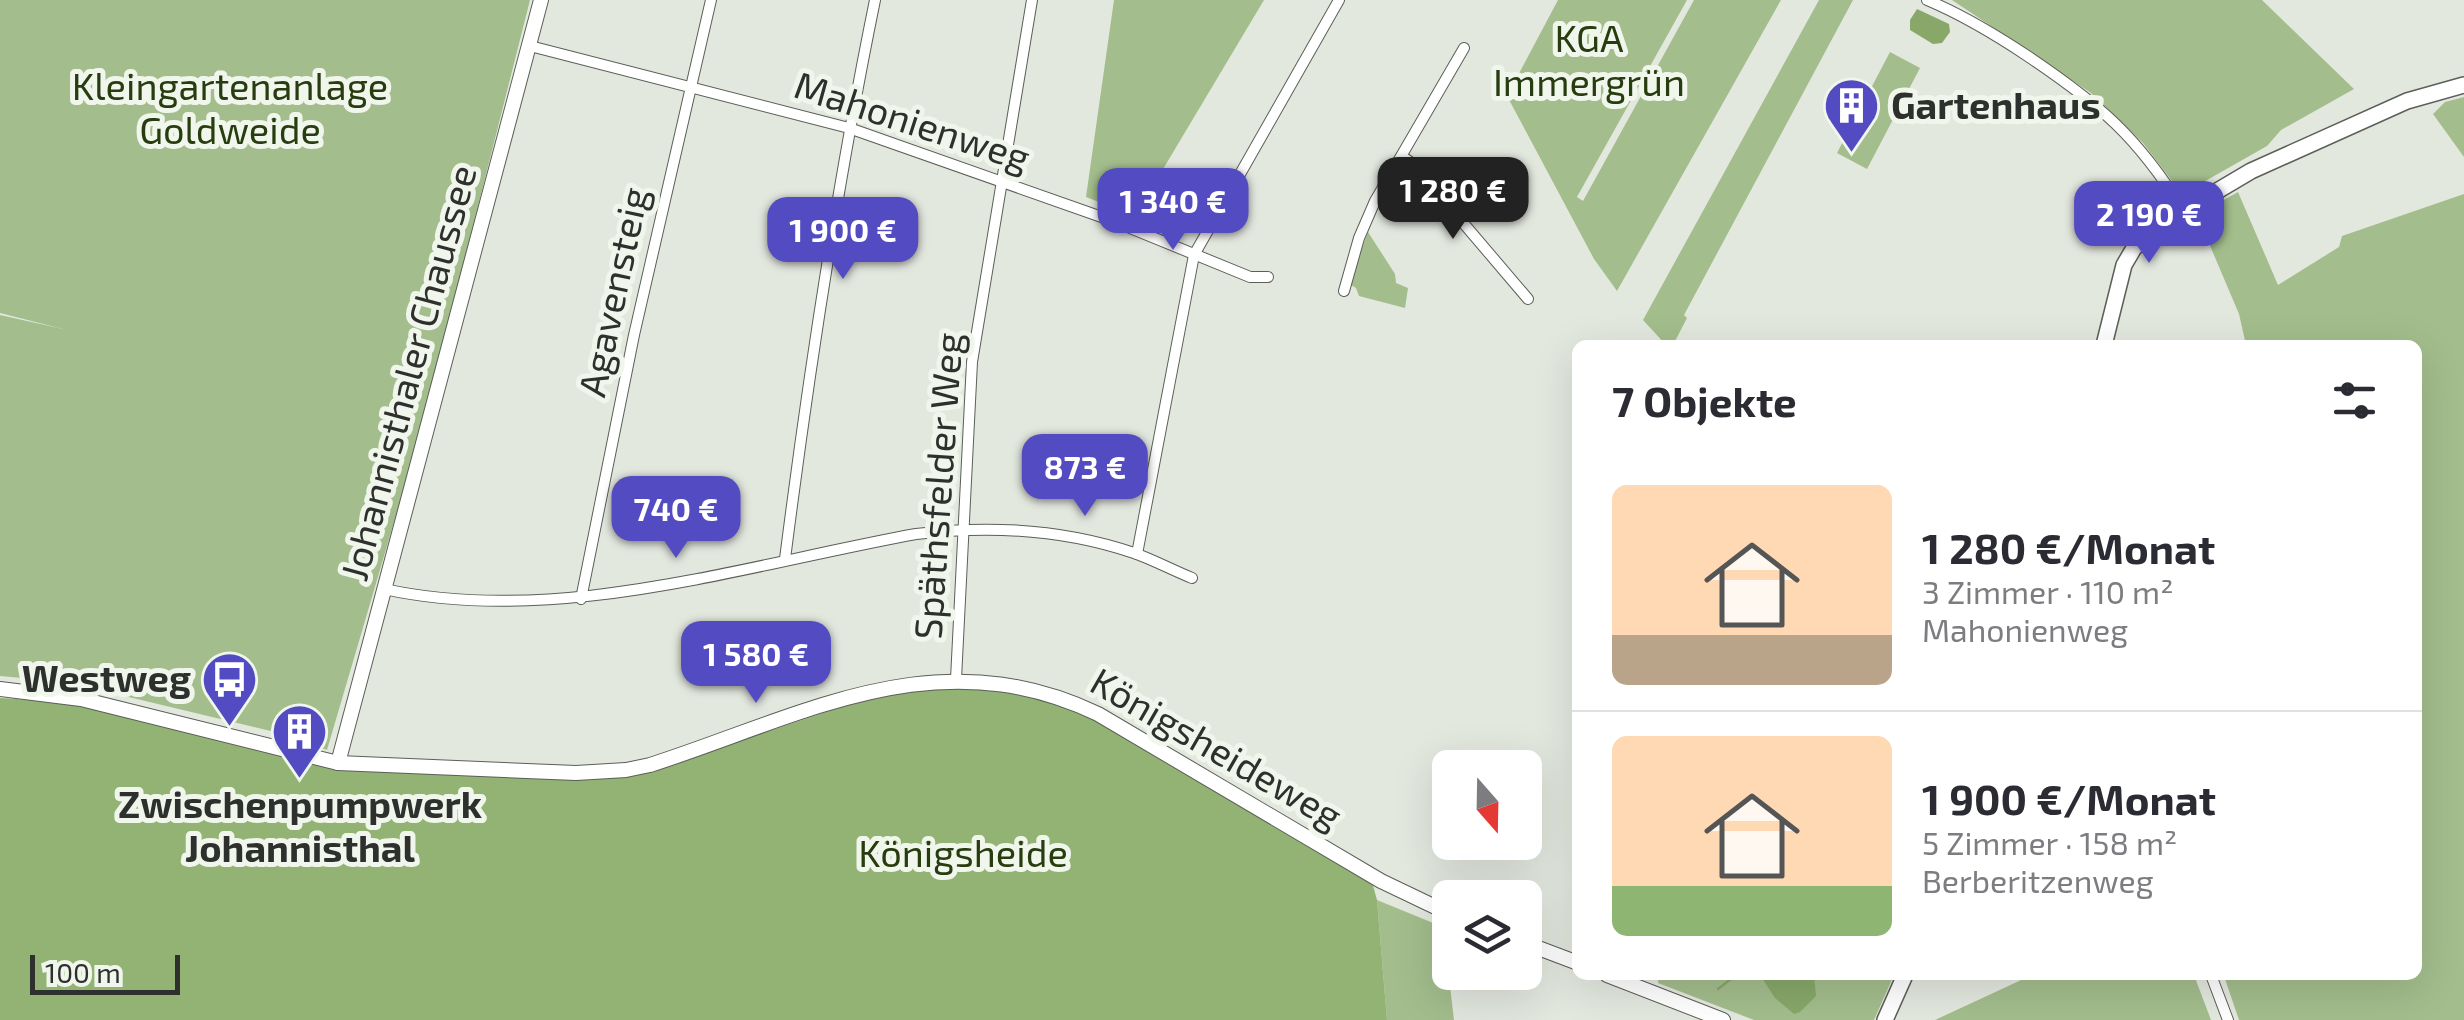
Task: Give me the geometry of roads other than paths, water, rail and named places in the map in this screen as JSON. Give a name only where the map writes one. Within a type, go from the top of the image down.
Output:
[{"type":"main road","points":[[2105,340],[2128,256],[2149,233],[2242,176],[2407,100],[2464,85]]},
{"type":"main road","points":[[1885,1020],[1903,980]]},
{"type":"street","name":"Johannisthaler Chaussee","points":[[338,763],[541,0]]},
{"type":"street","name":"Agavensteig","points":[[581,598],[634,335],[711,0]]},
{"type":"street","points":[[785,560],[812,348],[875,0]]},
{"type":"street","name":"Späthsfelder Weg","points":[[956,680],[972,362],[1032,0]]},
{"type":"street","points":[[1137,554],[1194,255],[1339,0]]},
{"type":"street","points":[[1927,0],[1981,26],[2095,102],[2138,146],[2182,210]]},
{"type":"street","name":"Mahonienweg","points":[[530,46],[849,128],[1113,221],[1250,277],[1268,277]]},
{"type":"street","points":[[1344,291],[1358,238],[1376,201],[1464,48]]},
{"type":"street","points":[[1403,157],[1528,299]]},
{"type":"street","points":[[384,589],[505,602],[581,598],[963,528],[1042,532],[1137,554],[1192,578]]},
{"type":"street","name":"Königsheideweg","points":[[0,690],[81,699],[338,763],[549,773],[626,770],[892,685],[956,680],[1016,685],[1080,705],[1381,881],[1432,905]]},
{"type":"street","points":[[1542,950],[1572,962]]},
{"type":"street","points":[[1620,980],[1723,1020]]},
{"type":"street","points":[[2213,980],[2228,1020]]},
{"type":"waterway","points":[[1718,989],[1730,980]]},
{"type":"place","name":"Gartenhaus","points":[[1852,155]]},
{"type":"place","name":"Westweg","points":[[230,728]]},
{"type":"place","name":"Zwischenpumpwerk Johannisthal","points":[[300,781]]},
{"type":"park label","name":"KGA Immergrün","points":[[1589,60]]},
{"type":"park label","name":"Kleingartenanlage Goldweide","points":[[230,108]]},
{"type":"park label","name":"Königsheide","points":[[963,854]]}]
